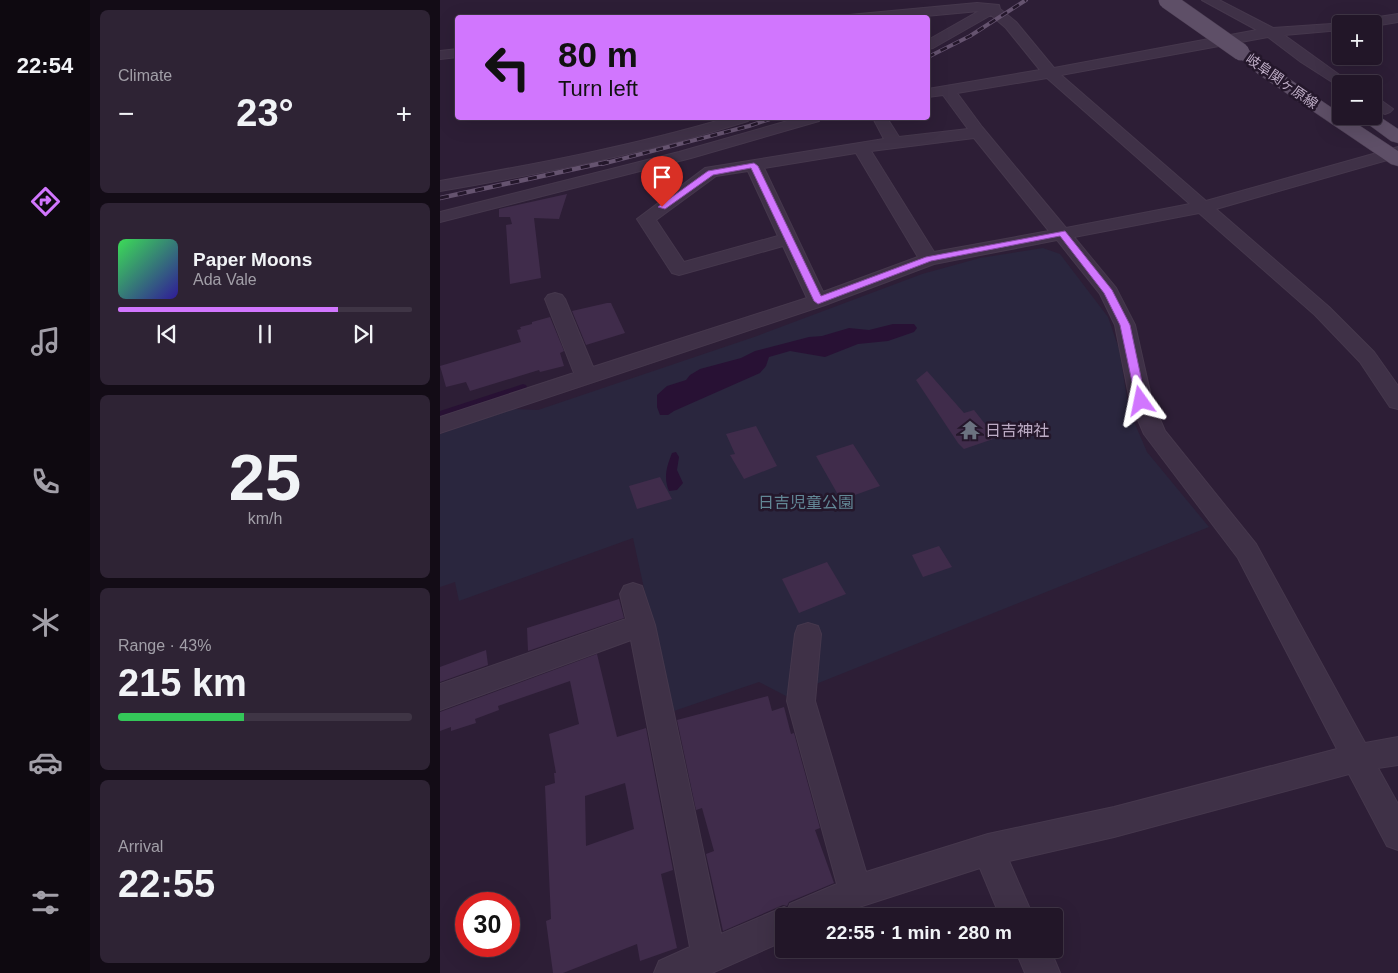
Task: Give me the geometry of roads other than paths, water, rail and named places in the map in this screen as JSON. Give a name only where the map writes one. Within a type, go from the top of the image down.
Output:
[{"type":"main road","name":"岐阜関ヶ原線","points":[[1168,0],[1264,70],[1395,155]]},
{"type":"main road","name":"岐阜関ヶ原線","points":[[1188,0],[1265,50]]},
{"type":"main road","name":"岐阜関ヶ原線","points":[[1285,63],[1332,94]]},
{"type":"main road","points":[[1380,125],[1398,137]]},
{"type":"street","points":[[930,44],[1006,0]]},
{"type":"street","points":[[1209,0],[1271,32],[1306,59],[1332,76]]},
{"type":"street","points":[[853,15],[976,8],[992,9],[1011,25],[1050,73],[1322,311],[1366,357],[1398,402]]},
{"type":"street","points":[[1382,21],[1398,18]]},
{"type":"street","points":[[1382,24],[1398,34]]},
{"type":"street","points":[[937,92],[1271,32],[1332,27]]},
{"type":"street","points":[[440,55],[455,53]]},
{"type":"street","points":[[937,92],[979,133],[1109,292],[1125,325],[1141,401],[1155,434],[1247,551],[1398,835]]},
{"type":"street","points":[[440,186],[500,176],[602,154],[701,131],[736,120]]},
{"type":"street","points":[[440,217],[685,155],[806,120]]},
{"type":"street","points":[[881,120],[894,142]]},
{"type":"street","points":[[789,239],[679,269],[646,219],[711,172],[862,149],[894,142],[979,133]]},
{"type":"street","points":[[862,149],[929,259]]},
{"type":"street","points":[[440,425],[818,301],[929,259],[1203,207],[1395,155]]},
{"type":"street","points":[[754,166],[818,301]]},
{"type":"street","points":[[555,299],[586,376]]},
{"type":"street","points":[[633,594],[642,625],[709,957]]},
{"type":"street","points":[[440,697],[642,625]]},
{"type":"street","points":[[808,634],[801,701],[856,892]]},
{"type":"street","points":[[820,908],[856,892],[988,850],[1114,822],[1356,758],[1398,751]]},
{"type":"street","points":[[988,850],[1013,908]]},
{"type":"street","points":[[676,972],[775,928]]},
{"type":"street","points":[[1036,958],[1042,973]]},
{"type":"waterway","points":[[440,414],[523,387]]},
{"type":"railway","points":[[930,56],[970,36],[1026,0]]},
{"type":"railway","points":[[602,164],[767,120]]},
{"type":"railway","points":[[440,198],[607,162]]},
{"type":"place","name":"日吉神社","points":[[970,430]]},
{"type":"park label","name":"日吉児童公園","points":[[806,502]]}]
